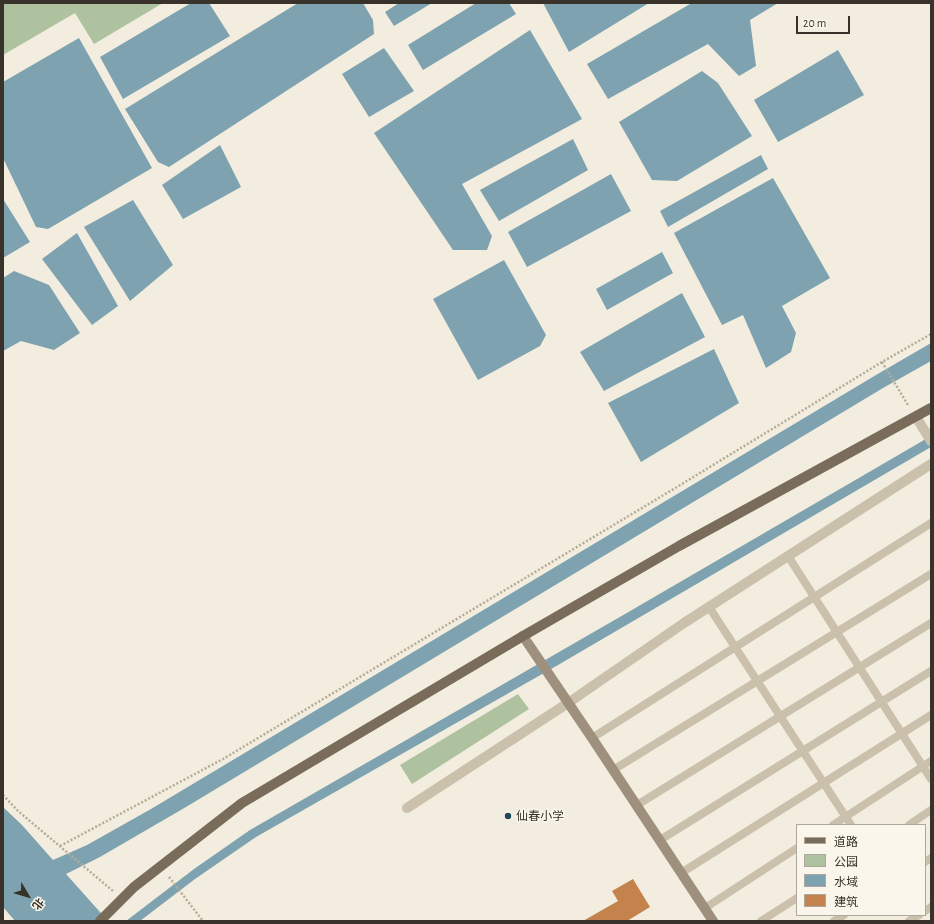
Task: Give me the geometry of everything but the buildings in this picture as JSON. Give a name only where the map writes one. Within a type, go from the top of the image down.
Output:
[{"type":"main road","points":[[100,921],[134,887],[242,803],[522,636],[679,546],[931,408]]},
{"type":"street","points":[[916,417],[931,441]]},
{"type":"street","points":[[407,808],[568,703],[684,623],[931,464]]},
{"type":"street","points":[[522,636],[614,770],[713,921]]},
{"type":"lane","points":[[592,738],[931,524]]},
{"type":"lane","points":[[788,556],[931,779]]},
{"type":"lane","points":[[614,770],[931,574]]},
{"type":"lane","points":[[709,607],[850,824]]},
{"type":"lane","points":[[637,805],[931,623]]},
{"type":"lane","points":[[660,840],[931,671]]},
{"type":"lane","points":[[681,872],[931,715]]},
{"type":"lane","points":[[835,824],[931,761]]},
{"type":"lane","points":[[910,824],[931,810]]},
{"type":"lane","points":[[705,908],[796,849]]},
{"type":"lane","points":[[761,921],[796,899]]},
{"type":"path","points":[[60,846],[230,755],[677,487],[882,362],[931,334]]},
{"type":"path","points":[[882,362],[916,417]]},
{"type":"path","points":[[3,795],[18,810],[122,899]]},
{"type":"path","points":[[161,866],[203,921]]},
{"type":"green space","points":[[3,3],[163,3],[94,44],[75,13],[3,55]]},
{"type":"green space","points":[[518,694],[529,709],[412,784],[400,765]]},
{"type":"water","points":[[191,3],[209,3],[230,36],[123,99],[100,57]]},
{"type":"water","points":[[298,3],[363,3],[373,20],[374,34],[169,167],[158,162],[125,109]]},
{"type":"water","points":[[399,3],[432,3],[394,26],[385,12]]},
{"type":"water","points":[[476,3],[509,3],[516,14],[423,70],[408,45]]},
{"type":"water","points":[[543,3],[649,3],[569,52]]},
{"type":"water","points":[[690,3],[778,3],[750,20],[756,66],[739,76],[708,44],[608,99],[587,64]]},
{"type":"water","points":[[530,30],[582,119],[462,184],[492,236],[487,250],[453,250],[374,133]]},
{"type":"water","points":[[79,38],[152,168],[48,229],[36,227],[3,158],[3,82]]},
{"type":"water","points":[[384,48],[414,91],[369,117],[342,74]]},
{"type":"water","points":[[838,50],[864,95],[778,142],[754,100]]},
{"type":"water","points":[[702,71],[718,83],[752,136],[677,181],[652,180],[619,122]]},
{"type":"water","points":[[573,139],[588,170],[499,221],[480,190]]},
{"type":"water","points":[[220,145],[241,187],[183,219],[162,185]]},
{"type":"water","points":[[761,155],[768,169],[668,227],[660,211]]},
{"type":"water","points":[[611,174],[631,211],[527,267],[508,232]]},
{"type":"water","points":[[773,178],[830,278],[782,306],[796,333],[791,352],[766,368],[743,315],[722,325],[674,233]]},
{"type":"water","points":[[3,199],[30,242],[3,258]]},
{"type":"water","points":[[133,200],[173,265],[130,301],[84,227]]},
{"type":"water","points":[[77,233],[118,306],[92,325],[42,259]]},
{"type":"water","points":[[662,252],[673,273],[607,310],[596,289]]},
{"type":"water","points":[[504,260],[546,335],[540,346],[478,380],[433,299]]},
{"type":"water","points":[[14,271],[49,285],[80,333],[54,350],[21,341],[3,351],[3,278]]},
{"type":"water","points":[[682,293],[705,337],[604,391],[580,352]]},
{"type":"water","points":[[931,343],[931,361],[883,388],[186,807],[100,857],[66,874],[108,921],[15,921],[3,907],[3,807],[22,825],[53,860],[87,845],[151,809]]},
{"type":"water","points":[[714,349],[739,403],[641,462],[608,403]]},
{"type":"water","points":[[931,436],[931,447],[558,665],[256,837],[195,879],[140,921],[126,921],[194,869],[250,830]]},
{"type":"place","name":"仙春小学","points":[[508,816]]}]
